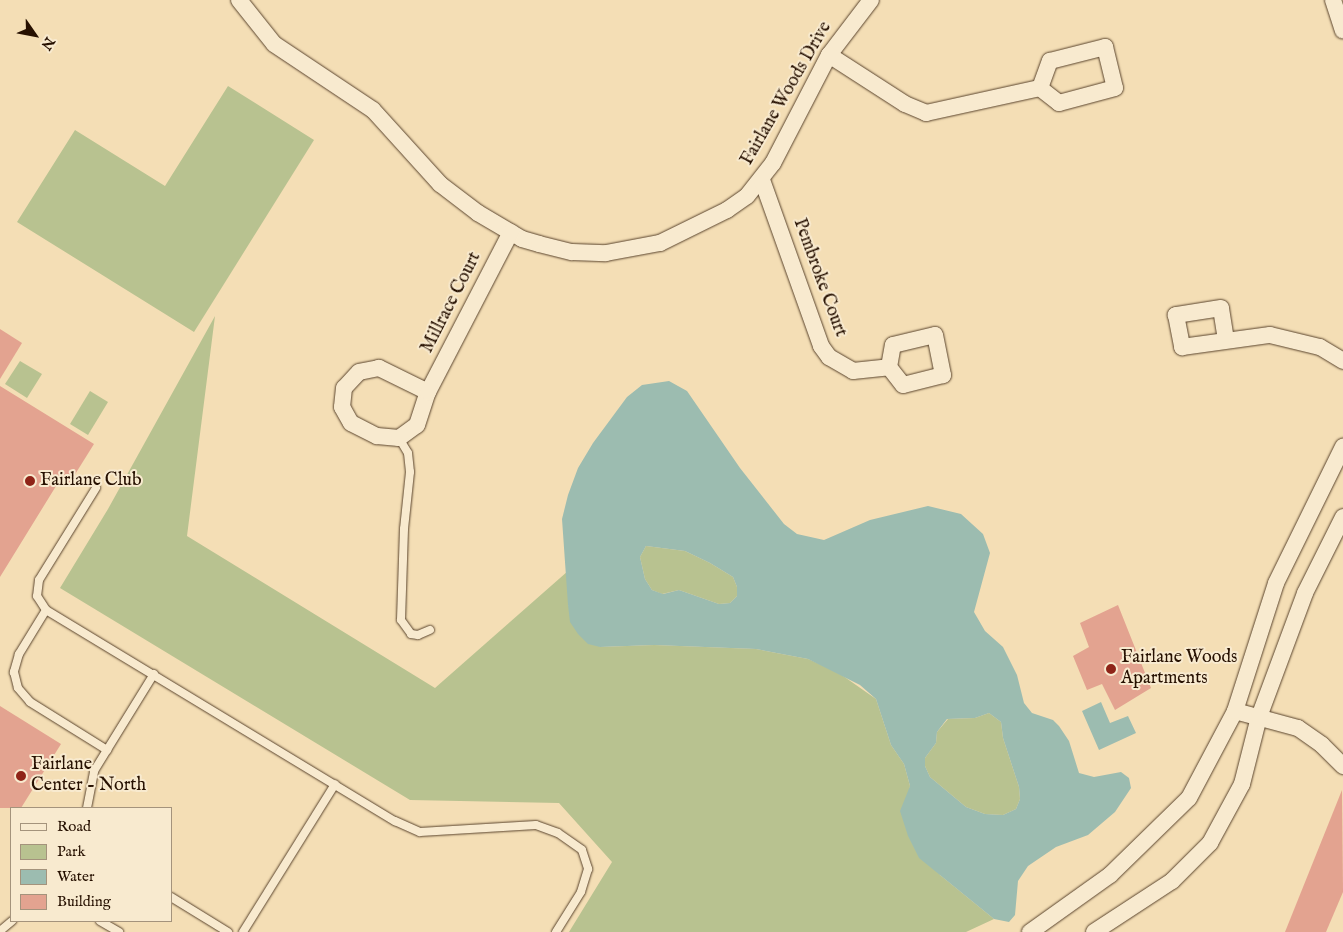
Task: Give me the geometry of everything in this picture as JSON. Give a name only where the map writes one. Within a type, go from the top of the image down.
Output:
[{"type":"street","name":"Fairlane Woods Drive","points":[[239,0],[274,44],[373,110],[440,184],[511,232],[539,244],[572,252],[606,253],[640,249],[660,243],[727,210],[762,180],[829,55],[871,0]]},
{"type":"street","points":[[1333,0],[1343,30]]},
{"type":"street","points":[[1105,47],[1115,88],[1059,103],[1040,88],[1050,61],[1105,47]]},
{"type":"street","points":[[829,55],[905,104],[926,113],[1040,88]]},
{"type":"street","name":"Pembroke Court","points":[[762,180],[821,346],[840,365],[853,370],[889,367]]},
{"type":"street","name":"Millrace Court","points":[[399,438],[417,425],[428,392],[511,232]]},
{"type":"street","points":[[1226,340],[1270,335],[1289,337],[1320,347],[1343,361]]},
{"type":"street","points":[[399,438],[377,436],[351,422],[342,407],[344,388],[359,372],[378,368],[428,392]]},
{"type":"street","points":[[1030,932],[1110,875],[1189,798],[1235,711],[1276,583],[1343,447]]},
{"type":"street","points":[[1094,932],[1172,881],[1210,842],[1242,784],[1259,716],[1305,593],[1343,517]]},
{"type":"street","points":[[1235,711],[1298,728],[1322,745],[1343,766]]},
{"type":"lane","points":[[399,438],[408,453],[410,472],[404,529],[400,620],[411,634],[418,635],[430,630]]},
{"type":"lane","points":[[96,488],[39,580],[38,596],[46,610],[395,821],[420,832],[536,825],[558,833],[582,850],[588,869],[580,892],[556,932]]},
{"type":"lane","points":[[46,610],[19,654],[14,672],[18,688],[30,702],[107,750]]},
{"type":"lane","points":[[87,807],[94,772],[154,674]]},
{"type":"lane","points":[[243,932],[335,784]]},
{"type":"lane","points":[[172,898],[228,932]]},
{"type":"lane","points":[[0,931],[11,922]]},
{"type":"lane","points":[[102,922],[119,932]]},
{"type":"green space","points":[[228,86],[314,140],[194,332],[17,222],[75,130],[165,186]]},
{"type":"green space","points":[[215,316],[187,536],[435,688],[568,571],[568,605],[600,647],[654,645],[756,649],[808,659],[836,671],[876,699],[891,745],[904,764],[910,786],[908,800],[940,875],[994,919],[966,932],[569,932],[612,862],[559,803],[410,800],[60,588],[108,509]]},
{"type":"green space","points":[[20,361],[42,374],[27,398],[5,384]]},
{"type":"green space","points":[[90,391],[108,402],[88,435],[70,424]]},
{"type":"green space","points":[[646,546],[685,551],[710,563],[733,577],[737,587],[737,596],[730,603],[719,604],[679,590],[662,594],[652,590],[645,579],[640,557]]},
{"type":"green space","points":[[989,713],[1001,722],[1003,738],[1019,787],[1020,799],[1016,809],[1003,815],[985,814],[966,807],[930,777],[925,766],[925,758],[936,743],[937,732],[948,719],[975,718]]},
{"type":"water","points":[[669,381],[687,391],[740,468],[784,524],[797,534],[824,540],[870,520],[928,506],[961,514],[983,534],[990,553],[974,612],[985,631],[1003,647],[1017,675],[1024,703],[1032,713],[1053,720],[1059,726],[1069,741],[1079,773],[1094,777],[1121,772],[1129,778],[1131,788],[1115,812],[1088,835],[1056,847],[1028,866],[1018,881],[1015,915],[1009,922],[994,919],[919,858],[908,836],[900,811],[910,786],[904,764],[891,745],[876,699],[860,685],[808,659],[756,649],[654,645],[600,647],[588,644],[578,634],[570,622],[568,605],[562,519],[568,495],[578,468],[593,443],[627,397],[642,385]],"holes":[[[646,546],[685,551],[710,563],[733,577],[737,587],[737,596],[730,603],[719,604],[679,590],[663,594],[652,590],[645,579],[640,557]],[[989,713],[1001,722],[1003,738],[1019,787],[1020,799],[1016,809],[1003,815],[985,814],[966,807],[930,777],[925,766],[925,758],[936,743],[937,732],[947,719],[975,718]]]},
{"type":"water","points":[[1101,702],[1110,723],[1128,716],[1136,733],[1099,750],[1082,711]]},
{"type":"building","points":[[0,329],[22,343],[0,379]]},
{"type":"building","name":"Fairlane Club","points":[[0,386],[94,444],[69,484],[61,478],[0,577]]},
{"type":"building","name":"Fairlane Woods Apartments","points":[[1118,605],[1151,688],[1115,710],[1102,684],[1087,690],[1073,656],[1089,647],[1080,623]]},
{"type":"building","name":"Fairlane Center - North","points":[[0,706],[61,744],[22,807],[0,808]]},
{"type":"building","points":[[1342,790],[1343,892],[1326,932],[1285,932]]},
{"type":"place","name":"Fairlane Club","points":[[30,481]]},
{"type":"place","name":"Fairlane Woods Apartments","points":[[1111,669]]},
{"type":"place","name":"Fairlane Center - North","points":[[21,776]]}]
